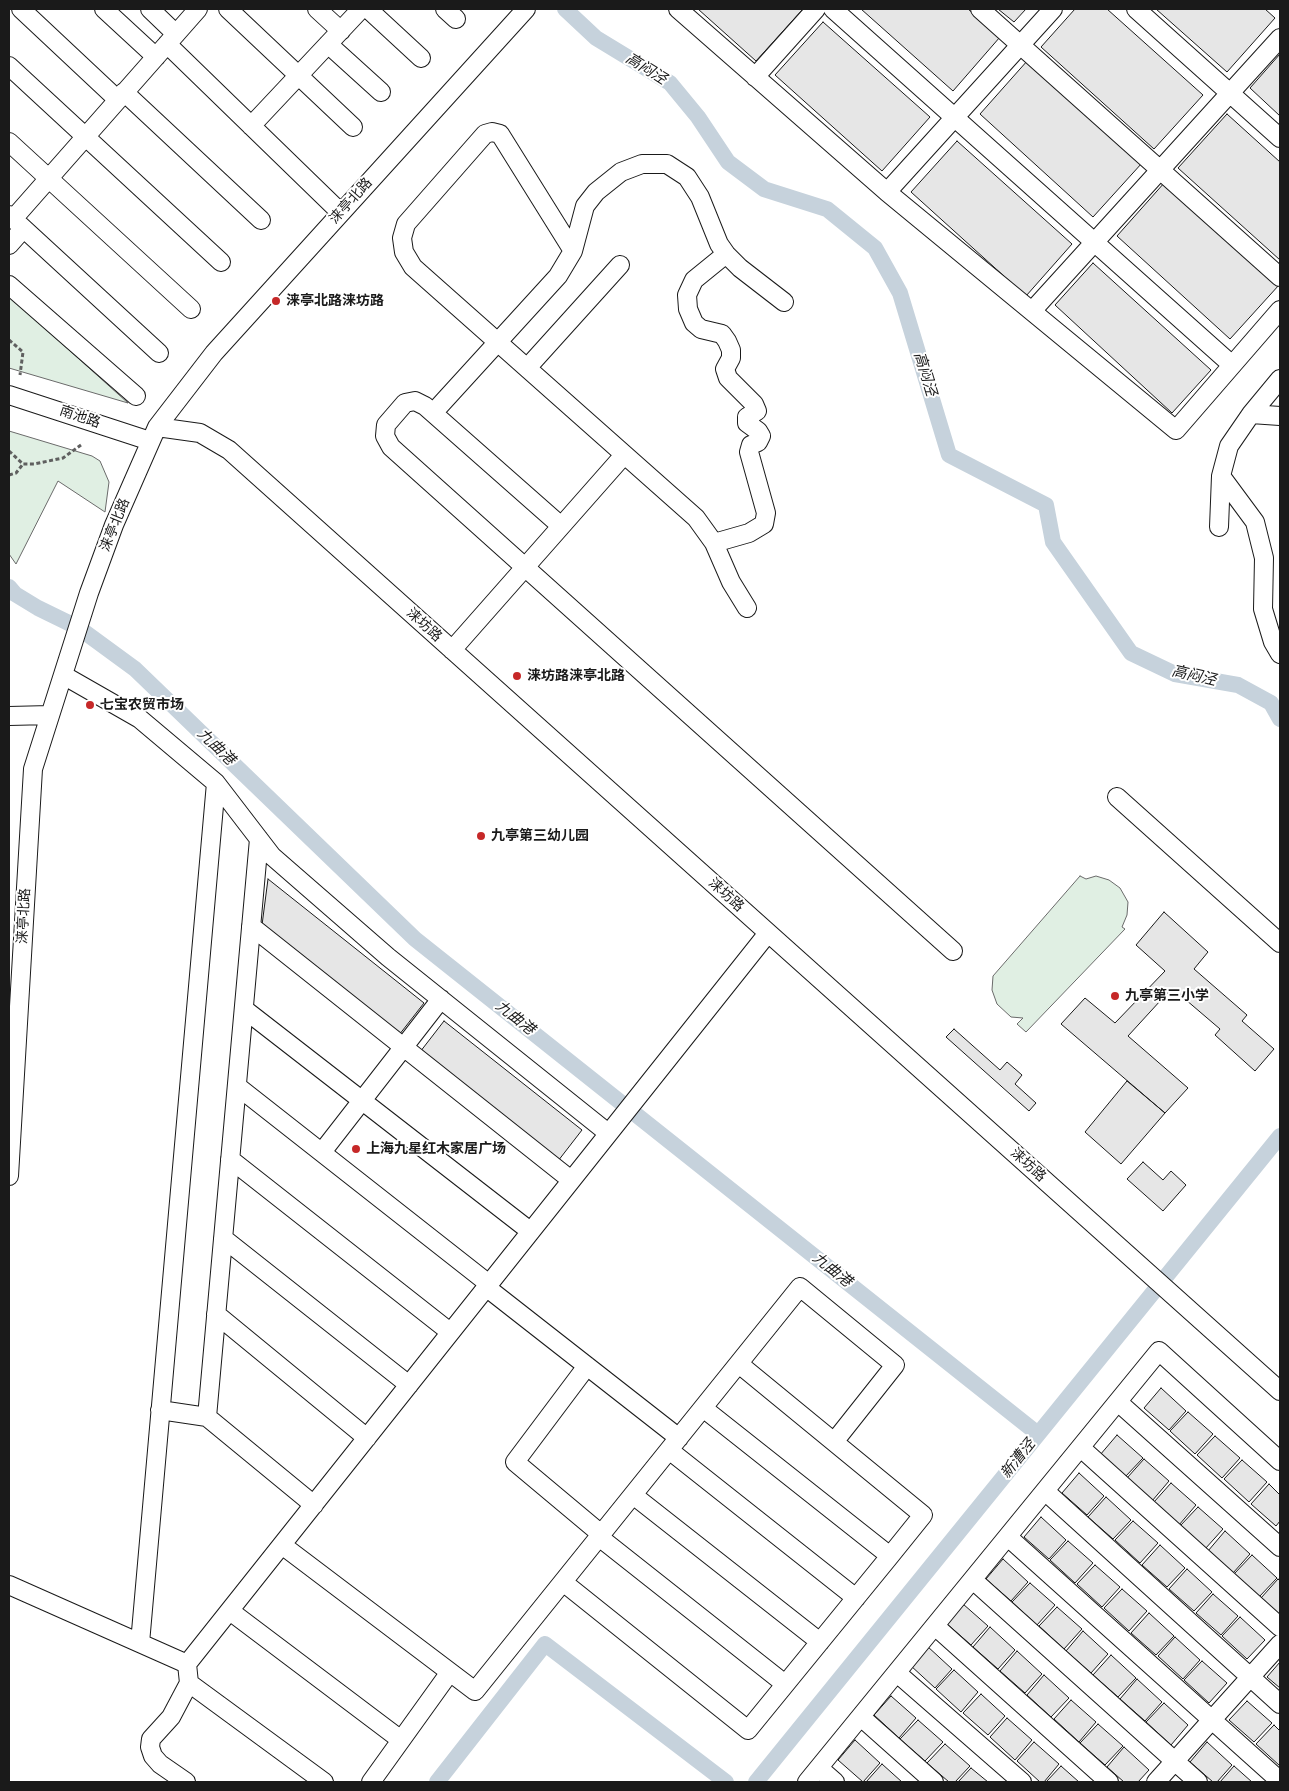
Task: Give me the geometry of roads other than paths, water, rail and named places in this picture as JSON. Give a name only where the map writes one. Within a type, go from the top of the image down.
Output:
[{"type":"street","points":[[21,9],[261,220]]},
{"type":"street","points":[[104,9],[166,45],[341,213]]},
{"type":"street","points":[[150,9],[166,45]]},
{"type":"street","points":[[228,9],[353,127]]},
{"type":"street","points":[[316,9],[334,37],[381,92]]},
{"type":"street","points":[[251,126],[361,9]]},
{"type":"street","points":[[368,9],[422,58]]},
{"type":"street","name":"涞亭北路","points":[[9,1176],[14,1016],[33,769],[89,593],[114,525],[153,434],[214,353],[526,9]]},
{"type":"street","points":[[678,9],[887,192],[1176,430],[1280,310]]},
{"type":"street","points":[[755,76],[816,9]]},
{"type":"street","points":[[833,9],[1232,365]]},
{"type":"street","points":[[980,9],[1280,277]]},
{"type":"street","points":[[887,192],[1053,9]]},
{"type":"street","points":[[1136,9],[1280,138]]},
{"type":"street","points":[[9,245],[15,221],[49,178],[166,45],[190,11]]},
{"type":"street","points":[[1032,311],[1280,38]]},
{"type":"street","points":[[9,66],[221,262]]},
{"type":"street","points":[[573,251],[500,134],[492,132],[485,134],[406,224],[402,238],[404,252],[413,267],[696,518],[714,543],[732,582],[747,608]]},
{"type":"street","points":[[9,142],[191,309]]},
{"type":"street","points":[[433,414],[558,276],[573,251],[586,206],[596,192],[621,172],[642,164],[667,164],[687,177],[700,197],[726,254],[740,268],[784,302]]},
{"type":"street","points":[[15,221],[158,353]]},
{"type":"street","points":[[714,543],[749,533],[764,524],[766,513],[749,452],[751,445],[758,442],[761,436],[758,431],[747,423],[747,417],[757,411],[754,404],[728,378],[725,369],[731,358],[731,350],[728,341],[722,334],[701,329],[694,323],[688,309],[687,295],[694,280],[726,254]]},
{"type":"street","points":[[527,368],[620,265]]},
{"type":"street","points":[[9,285],[136,396]]},
{"type":"street","points":[[1219,527],[1221,476],[1229,446],[1251,414],[1280,379]]},
{"type":"street","name":"南池路","points":[[9,395],[153,434]]},
{"type":"street","points":[[561,526],[433,414],[415,401],[404,403],[386,425],[385,436],[391,447],[953,951]]},
{"type":"street","points":[[1251,414],[1280,416]]},
{"type":"street","name":"涞坊路","points":[[153,434],[200,434],[229,450],[1280,1391]]},
{"type":"street","points":[[452,650],[624,454]]},
{"type":"street","points":[[1221,476],[1256,522],[1264,558],[1263,609],[1273,642],[1280,654]]},
{"type":"street","points":[[63,675],[140,719],[216,782],[272,856],[388,957],[610,1131]]},
{"type":"street","points":[[9,716],[50,715]]},
{"type":"street","points":[[140,1643],[216,782]]},
{"type":"street","points":[[1117,797],[1280,944]]},
{"type":"street","points":[[207,1417],[259,839]]},
{"type":"street","points":[[252,926],[571,1180]]},
{"type":"street","points":[[186,1782],[160,1764],[153,1756],[150,1739],[171,1717],[189,1683],[187,1664],[768,932]]},
{"type":"street","points":[[322,1152],[441,1000]]},
{"type":"street","points":[[244,1010],[530,1231]]},
{"type":"street","points":[[237,1086],[322,1152],[587,1366],[674,1444],[856,1598]]},
{"type":"street","points":[[230,1159],[450,1332]]},
{"type":"street","points":[[223,1238],[409,1385]]},
{"type":"street","points":[[282,1544],[475,1691],[800,1287],[895,1365],[834,1442]]},
{"type":"street","points":[[216,1314],[367,1438]]},
{"type":"street","points":[[807,1782],[1160,1351],[1280,1461]]},
{"type":"street","points":[[563,1582],[748,1730],[890,1556],[923,1515],[739,1364]]},
{"type":"street","points":[[587,1366],[515,1462],[600,1536],[785,1684]]},
{"type":"street","points":[[1118,1402],[1280,1547]]},
{"type":"street","points":[[703,1408],[890,1556]]},
{"type":"street","points":[[160,1410],[207,1417],[314,1505]]},
{"type":"street","points":[[1081,1448],[1280,1627]]},
{"type":"street","points":[[1045,1491],[1280,1704]]},
{"type":"street","points":[[633,1495],[820,1642]]},
{"type":"street","points":[[1008,1536],[1280,1781]]},
{"type":"street","points":[[973,1580],[1198,1782]]},
{"type":"street","points":[[9,1585],[187,1664]]},
{"type":"street","points":[[230,1611],[401,1740]]},
{"type":"street","points":[[935,1626],[1109,1782]]},
{"type":"street","points":[[1156,1782],[1280,1644]]},
{"type":"street","points":[[371,1782],[450,1672]]},
{"type":"street","points":[[896,1673],[1022,1782]]},
{"type":"street","points":[[189,1683],[324,1782]]},
{"type":"street","points":[[861,1716],[934,1782]]},
{"type":"street","points":[[819,1768],[835,1782]]},
{"type":"waterway","name":"高闷泾","points":[[565,9],[596,38],[670,83],[698,117],[728,162],[764,189],[827,209],[875,248],[900,293],[949,455],[1046,505],[1053,542],[1131,653],[1175,674],[1238,685],[1271,703],[1280,719]]},
{"type":"waterway","name":"九曲港","points":[[9,587],[15,594],[38,608],[79,628],[135,669],[415,939],[1038,1434]]},
{"type":"waterway","name":"新漕泾","points":[[756,1782],[1280,1136]]},
{"type":"waterway","points":[[437,1782],[545,1644],[726,1782]]},
{"type":"place","name":"涞亭北路涞坊路","points":[[276,301]]},
{"type":"place","name":"涞坊路涞亭北路","points":[[517,676]]},
{"type":"place","name":"七宝农贸市场","points":[[90,705]]},
{"type":"place","name":"九亭第三幼儿园","points":[[481,836]]},
{"type":"place","name":"九亭第三小学","points":[[1115,996]]},
{"type":"place","name":"上海九星红木家居广场","points":[[356,1149]]}]
